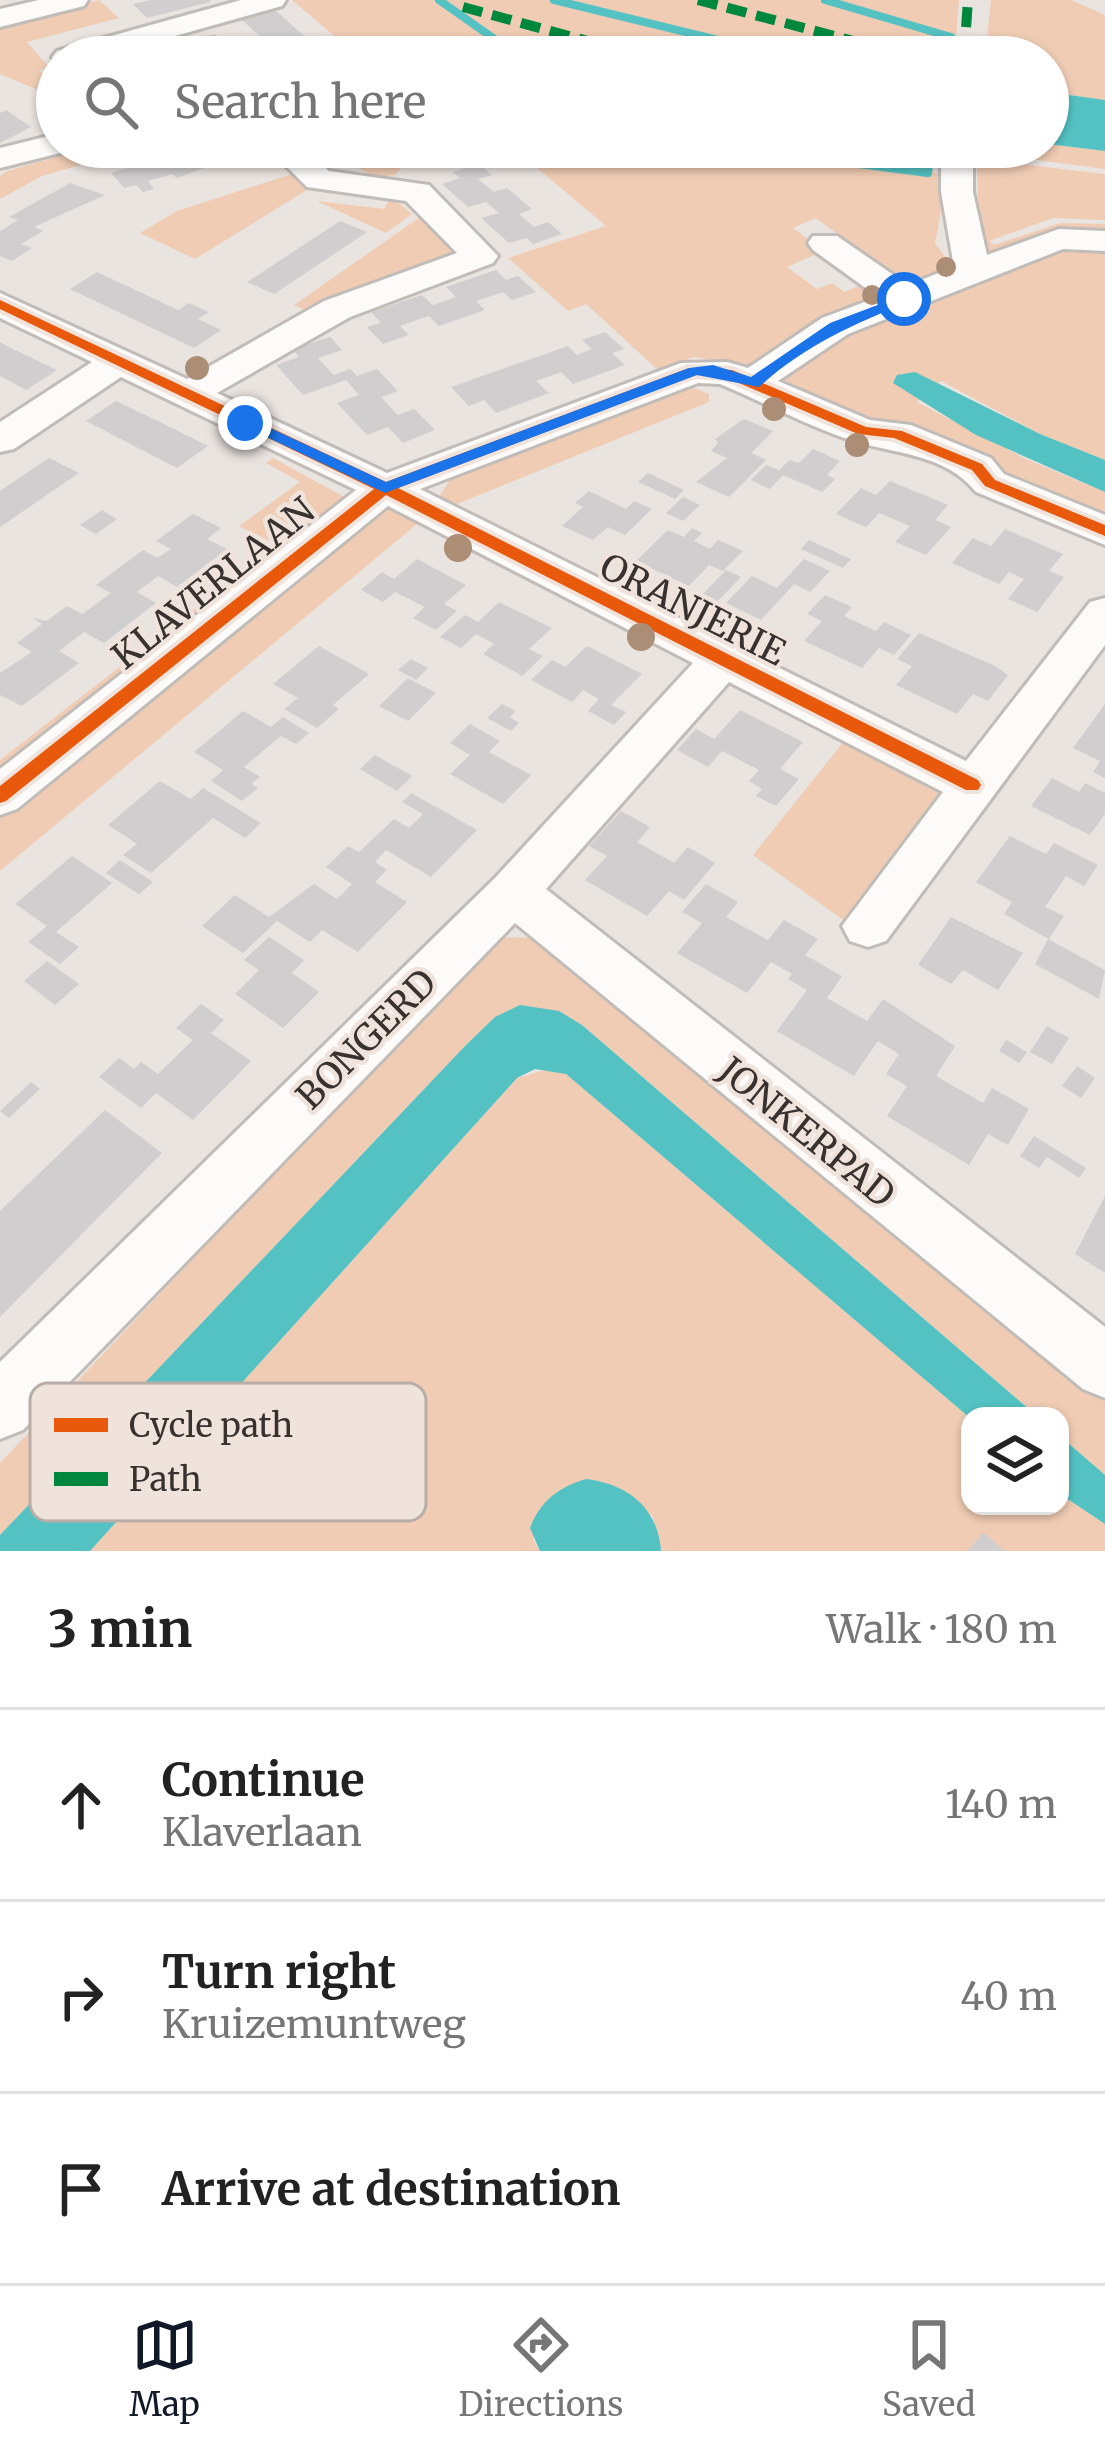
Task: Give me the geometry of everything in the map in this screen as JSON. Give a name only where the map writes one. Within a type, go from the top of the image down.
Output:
[{"type":"street","points":[[0,18],[74,0]]},
{"type":"street","points":[[137,36],[272,0]]},
{"type":"street","points":[[161,29],[168,36]]},
{"type":"street","points":[[0,158],[36,149]]},
{"type":"street","points":[[186,394],[337,309],[481,256],[428,209],[417,192],[319,180],[306,168]]},
{"type":"street","points":[[957,168],[957,192],[973,273]]},
{"type":"street","points":[[754,383],[781,359],[835,326],[1059,239],[1105,241]]},
{"type":"street","points":[[825,243],[904,299]]},
{"type":"street","name":"ORANJERIE","points":[[0,304],[385,488],[972,785]]},
{"type":"street","points":[[0,440],[118,362]]},
{"type":"street","name":"KLAVERLAAN","points":[[0,796],[385,488],[694,371],[713,369],[863,431],[897,434],[977,466],[990,483],[1105,531]]},
{"type":"street","points":[[868,926],[1105,613]]},
{"type":"street","name":"BONGERD","points":[[0,1407],[513,892],[721,661]]},
{"type":"street","name":"JONKERPAD","points":[[513,892],[1105,1367]]},
{"type":"shaded area","points":[[99,0],[119,18],[27,42],[36,52],[36,89],[0,74],[0,25]]},
{"type":"shaded area","points":[[292,0],[959,0],[956,36],[334,36]]},
{"type":"shaded area","points":[[991,0],[1071,0],[1105,15],[1105,100],[1069,95],[1069,36],[987,36]]},
{"type":"shaded area","points":[[1069,147],[1105,151],[1105,169],[1069,164]]},
{"type":"shaded area","points":[[36,163],[36,168],[70,168],[42,176],[0,199],[0,176]]},
{"type":"shaded area","points":[[358,168],[401,168],[395,175],[373,177]]},
{"type":"shaded area","points":[[537,168],[928,168],[928,172],[948,175],[935,243],[955,270],[908,290],[836,244],[845,240],[816,218],[793,228],[837,261],[828,265],[814,255],[787,267],[817,289],[832,283],[844,292],[866,283],[884,295],[752,368],[694,357],[658,370],[586,304],[568,311],[508,258],[606,226]]},
{"type":"shaded area","points":[[977,168],[1105,174],[1105,220],[1053,218],[989,241],[994,245],[1060,223],[1105,224],[1105,235],[979,263]]},
{"type":"shaded area","points":[[292,174],[307,190],[195,259],[140,233],[177,211]]},
{"type":"shaded area","points":[[391,197],[412,214],[386,233],[317,201],[384,209]]},
{"type":"shaded area","points":[[423,215],[462,255],[314,315],[294,305]]},
{"type":"shaded area","points":[[1105,248],[1105,460],[1040,434],[941,381],[917,402],[1026,459],[1105,492],[1105,518],[791,390],[782,374],[895,310],[981,274],[1065,252]]},
{"type":"shaded area","points":[[691,387],[709,394],[709,402],[447,508],[437,500],[452,477]]},
{"type":"shaded area","points":[[273,458],[348,499],[0,775],[0,760],[292,533],[273,543],[239,526],[300,482],[266,463]]},
{"type":"shaded area","points":[[381,504],[417,524],[0,871],[0,817]]},
{"type":"shaded area","points":[[844,741],[944,795],[846,922],[753,855]]},
{"type":"shaded area","points":[[497,937],[535,938],[1105,1398],[1105,1475],[1069,1444],[1069,1407],[1027,1407],[582,1025],[559,1011],[495,1017],[145,1383],[76,1383]]},
{"type":"shaded area","points":[[552,1068],[566,1074],[961,1410],[961,1515],[1069,1515],[1069,1500],[1105,1524],[1105,1551],[661,1551],[652,1515],[533,1539],[540,1551],[90,1551],[117,1521],[426,1521],[426,1383],[242,1383],[517,1078]]},
{"type":"shaded area","points":[[30,1431],[30,1503],[0,1535],[0,1463]]},
{"type":"water","points":[[1069,95],[1105,100],[1105,151],[1069,147]]},
{"type":"water","points":[[915,372],[1040,434],[1105,460],[1105,492],[976,435],[893,383],[897,375]]},
{"type":"water","points":[[520,1005],[559,1011],[582,1025],[1027,1407],[961,1410],[566,1074],[535,1069],[517,1078],[242,1383],[145,1383],[495,1017]]},
{"type":"water","points":[[1069,1444],[1105,1475],[1105,1524],[1069,1500]]},
{"type":"water","points":[[586,1479],[615,1486],[638,1500],[654,1522],[661,1551],[540,1551],[530,1528],[539,1510],[559,1491]]},
{"type":"water","points":[[30,1503],[30,1521],[117,1521],[90,1551],[0,1551],[0,1535]]},
{"type":"building","points":[[210,2],[147,18],[133,4]]},
{"type":"building","points":[[275,10],[304,36],[260,36],[241,19]]},
{"type":"building","points":[[6,110],[31,127],[0,143],[0,113]]},
{"type":"building","points":[[128,168],[204,168],[177,178],[172,174],[148,181],[154,189],[143,192],[136,185],[124,188],[111,173]]},
{"type":"building","points":[[484,168],[492,175],[478,179],[494,192],[507,188],[532,209],[519,214],[534,227],[548,222],[562,234],[533,244],[527,238],[509,243],[481,218],[499,213],[486,202],[468,207],[442,184],[460,178],[453,172]]},
{"type":"building","points":[[70,183],[105,195],[34,227],[43,231],[21,244],[32,248],[12,261],[0,256],[0,231],[18,220],[9,217]]},
{"type":"building","points":[[340,221],[367,232],[274,294],[247,282]]},
{"type":"building","points":[[496,270],[506,280],[518,276],[536,292],[512,300],[503,292],[476,301],[485,310],[439,326],[429,316],[414,321],[400,326],[409,335],[383,344],[367,327],[381,323],[371,312],[422,295],[433,305],[456,297],[446,287]]},
{"type":"building","points":[[97,272],[178,310],[189,303],[209,312],[198,319],[221,330],[194,348],[70,289]]},
{"type":"building","points":[[605,332],[624,349],[612,353],[625,365],[573,384],[561,372],[536,381],[549,393],[496,413],[484,400],[469,406],[451,387],[568,346],[577,355],[592,349],[582,340]]},
{"type":"building","points":[[330,337],[342,350],[318,358],[334,375],[350,369],[357,376],[377,369],[398,391],[381,397],[398,415],[414,409],[435,430],[403,443],[388,427],[367,435],[337,403],[359,395],[346,380],[303,395],[276,365],[299,357],[292,349]]},
{"type":"building","points":[[0,342],[57,370],[26,390],[0,376]]},
{"type":"building","points":[[116,401],[208,446],[177,468],[86,421]]},
{"type":"building","points":[[744,419],[773,431],[751,453],[766,460],[729,497],[696,482],[727,458],[711,451],[718,443],[715,439]]},
{"type":"building","points":[[813,449],[840,461],[827,475],[835,479],[822,492],[783,475],[770,489],[751,480],[766,465],[779,470],[790,460],[799,463]]},
{"type":"building","points":[[49,458],[79,473],[0,527],[0,491]]},
{"type":"building","points":[[648,473],[684,490],[675,499],[638,482]]},
{"type":"building","points":[[890,481],[948,505],[935,520],[951,527],[926,555],[895,542],[910,526],[879,513],[866,527],[836,514],[861,488],[876,495]]},
{"type":"building","points":[[589,491],[626,509],[634,501],[652,509],[625,535],[608,527],[593,540],[562,526],[583,507],[575,503]]},
{"type":"building","points":[[683,497],[700,505],[683,521],[666,513]]},
{"type":"building","points":[[102,510],[117,519],[96,534],[80,525]]},
{"type":"building","points":[[193,514],[221,528],[207,539],[227,549],[177,587],[158,576],[137,592],[156,603],[104,643],[84,632],[59,651],[79,663],[22,706],[0,695],[0,673],[32,652],[17,643],[42,624],[33,618],[47,621],[67,606],[82,614],[111,593],[96,585],[143,550],[157,558],[171,549],[156,541]]},
{"type":"building","points":[[692,528],[702,533],[694,541],[710,549],[718,540],[743,551],[723,571],[709,565],[689,586],[636,561],[668,530],[684,537]]},
{"type":"building","points":[[1005,529],[1063,554],[1049,571],[1064,577],[1037,612],[1008,599],[1024,579],[1009,572],[999,584],[952,563],[973,538],[991,546]]},
{"type":"building","points":[[809,540],[851,559],[843,568],[801,549]]},
{"type":"building","points":[[417,559],[466,585],[444,604],[457,611],[436,630],[413,618],[425,607],[395,592],[383,602],[361,590],[382,572],[394,579]]},
{"type":"building","points":[[804,559],[830,571],[810,592],[794,584],[761,620],[726,603],[752,576],[777,588]]},
{"type":"building","points":[[726,570],[741,577],[718,601],[703,594]]},
{"type":"building","points":[[825,595],[852,607],[844,616],[876,631],[884,622],[911,635],[894,655],[879,648],[862,668],[804,641],[822,621],[807,614]]},
{"type":"building","points":[[499,602],[552,628],[529,649],[543,656],[522,676],[483,654],[494,644],[476,634],[461,648],[440,637],[465,615],[478,622]]},
{"type":"building","points":[[919,633],[1008,675],[988,701],[973,694],[957,714],[896,685],[912,666],[897,659]]},
{"type":"building","points":[[319,646],[369,674],[333,705],[339,709],[317,728],[284,709],[298,698],[273,684]]},
{"type":"building","points":[[587,646],[642,674],[611,705],[626,712],[614,725],[588,711],[599,699],[583,690],[572,702],[531,680],[552,660],[565,667]]},
{"type":"building","points":[[411,659],[428,668],[416,680],[398,670]]},
{"type":"building","points":[[408,678],[436,693],[408,721],[379,706]]},
{"type":"building","points":[[502,704],[516,711],[510,717],[519,723],[511,731],[487,718]]},
{"type":"building","points":[[1105,704],[1105,778],[1093,772],[1100,761],[1073,748]]},
{"type":"building","points":[[740,710],[803,742],[780,769],[799,779],[776,806],[756,796],[762,789],[749,781],[759,770],[722,751],[708,767],[677,750],[696,729],[714,739]]},
{"type":"building","points":[[243,711],[271,727],[283,717],[309,733],[296,744],[281,736],[244,767],[260,777],[251,784],[258,788],[242,801],[211,781],[223,770],[194,752]]},
{"type":"building","points":[[470,724],[500,741],[489,752],[531,775],[503,804],[450,774],[470,755],[450,743]]},
{"type":"building","points":[[375,755],[412,776],[397,791],[360,769]]},
{"type":"building","points":[[1052,778],[1079,792],[1085,783],[1105,793],[1105,814],[1090,835],[1031,806]]},
{"type":"building","points":[[160,781],[191,799],[203,788],[261,823],[245,838],[213,818],[151,873],[123,855],[137,844],[108,825]]},
{"type":"building","points":[[411,793],[477,830],[431,877],[386,850],[375,862],[387,870],[375,882],[407,902],[358,952],[322,930],[310,942],[277,921],[243,953],[202,926],[235,895],[269,917],[314,884],[337,899],[352,884],[326,867],[348,846],[359,852],[394,819],[409,828],[423,814],[402,802]]},
{"type":"building","points":[[621,811],[650,827],[637,842],[674,863],[688,847],[715,863],[684,900],[669,891],[647,916],[585,880],[607,856],[589,846]]},
{"type":"building","points":[[1010,836],[1046,854],[1054,843],[1098,865],[1084,886],[1066,876],[1045,907],[1064,916],[1049,939],[1004,914],[1012,902],[976,882]]},
{"type":"building","points":[[72,856],[112,883],[56,932],[79,947],[60,964],[28,942],[47,926],[15,904]]},
{"type":"building","points":[[120,860],[153,882],[139,894],[106,873]]},
{"type":"building","points":[[706,884],[738,902],[726,917],[768,940],[784,920],[818,939],[805,955],[842,976],[827,998],[867,1021],[883,999],[955,1046],[936,1076],[983,1103],[992,1088],[1029,1109],[1008,1145],[988,1134],[969,1165],[887,1116],[907,1086],[886,1074],[899,1054],[878,1041],[854,1076],[777,1031],[807,990],[788,979],[792,974],[771,962],[747,993],[677,953],[702,923],[682,912]]},
{"type":"building","points":[[951,917],[1023,953],[998,990],[963,970],[951,984],[918,965]]},
{"type":"building","points":[[269,937],[304,960],[292,973],[319,992],[283,1028],[235,994],[259,970],[244,960]]},
{"type":"building","points":[[1048,939],[1105,970],[1099,999],[1035,964]]},
{"type":"building","points":[[47,961],[79,984],[55,1005],[24,981]]},
{"type":"building","points":[[201,1004],[224,1020],[211,1033],[251,1061],[193,1120],[156,1093],[141,1108],[99,1077],[119,1058],[134,1069],[141,1062],[158,1074],[193,1040],[176,1028]]},
{"type":"building","points":[[1047,1026],[1069,1038],[1052,1064],[1030,1052]]},
{"type":"building","points":[[1006,1040],[1027,1052],[1019,1063],[999,1051]]},
{"type":"building","points":[[1077,1066],[1095,1078],[1081,1098],[1062,1086]]},
{"type":"building","points":[[31,1082],[40,1089],[9,1118],[0,1111]]},
{"type":"building","points":[[105,1110],[162,1153],[0,1317],[0,1211]]},
{"type":"building","points":[[1034,1136],[1086,1168],[1079,1178],[1047,1157],[1039,1168],[1020,1156]]},
{"type":"building","points":[[1105,1196],[1105,1273],[1075,1254]]},
{"type":"building","points":[[983,1532],[1004,1551],[968,1551]]},
{"type":"waterway","points":[[439,0],[490,36]]},
{"type":"waterway","points":[[554,0],[702,36]]},
{"type":"waterway","points":[[825,0],[948,36]]},
{"type":"waterway","points":[[890,168],[928,173],[929,168]]},
{"type":"marked path","points":[[698,0],[834,36]]},
{"type":"marked path","points":[[965,36],[968,0]]},
{"type":"marked path","points":[[463,7],[569,36]]},
{"type":"cycle path","points":[[0,304],[385,488],[972,785]]},
{"type":"cycle path","points":[[0,796],[385,488],[694,371],[727,373],[863,431],[897,434],[977,467],[990,483],[1105,531]]},
{"type":"route","points":[[245,423],[385,488],[694,371],[713,369],[754,383],[781,359],[835,326],[904,299]]}]
